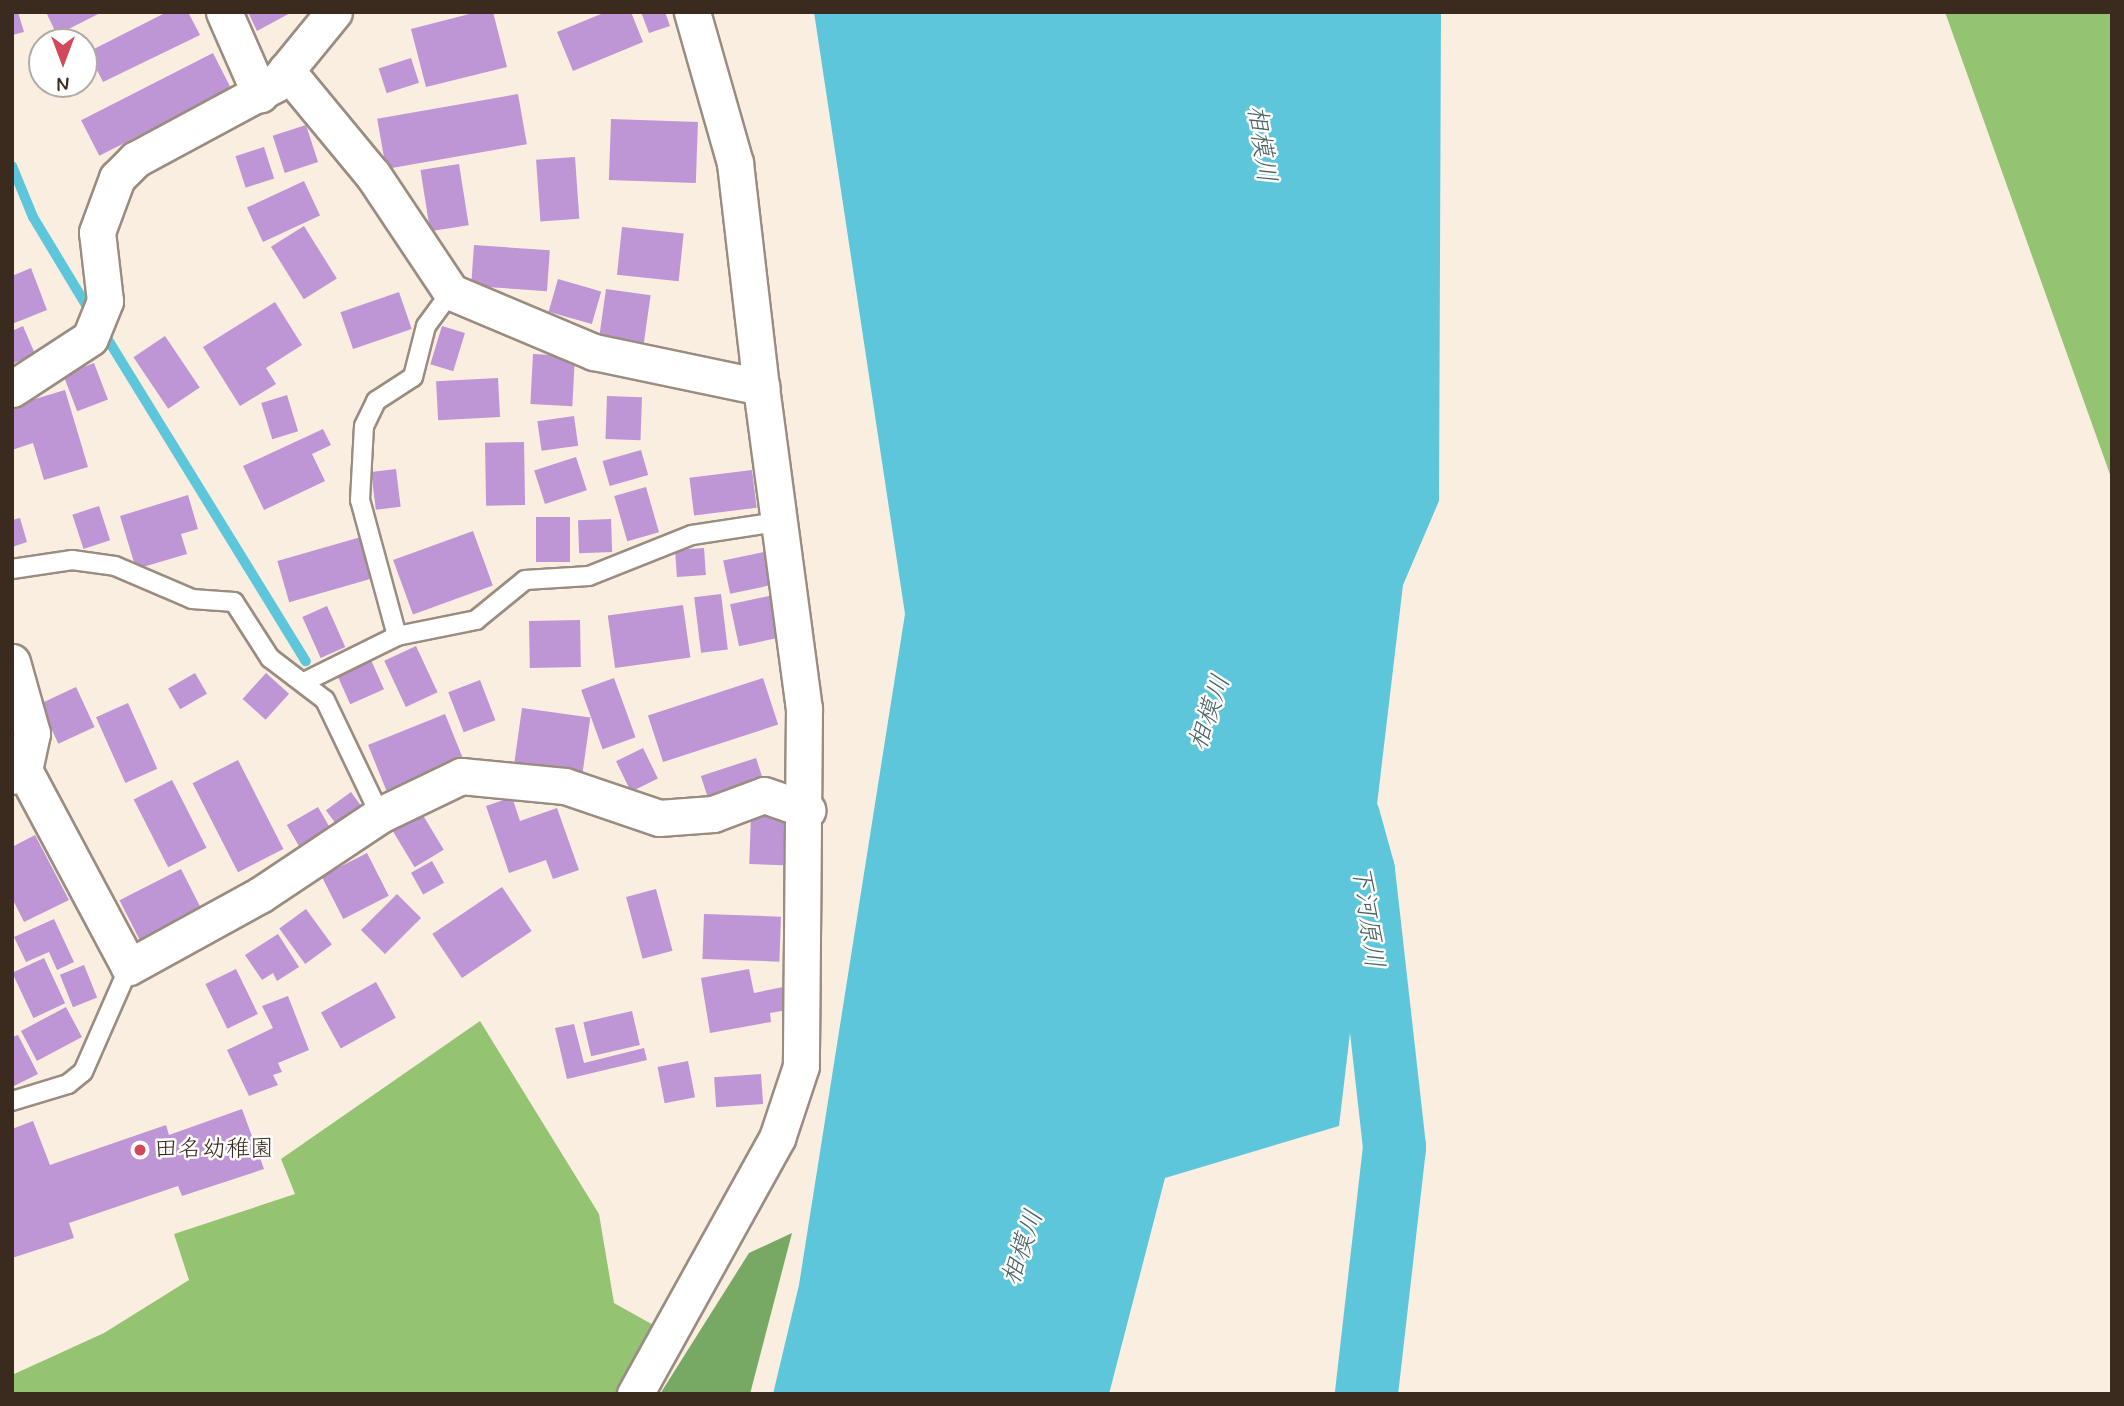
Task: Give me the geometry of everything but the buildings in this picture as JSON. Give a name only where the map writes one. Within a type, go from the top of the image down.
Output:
[{"type":"street","points":[[224,12],[260,93]]},
{"type":"street","points":[[12,388],[90,338],[105,300],[97,232],[117,178],[136,159],[260,93],[286,70],[334,12]]},
{"type":"street","points":[[635,1394],[793,1102],[801,1066],[807,810],[804,708],[783,521],[761,387],[735,163],[692,12]]},
{"type":"street","points":[[286,70],[373,175],[451,292],[594,352],[761,387]]},
{"type":"street","points":[[12,662],[33,733],[18,773],[129,967],[260,895],[380,816],[479,774],[565,786],[659,818],[713,814],[764,795],[807,810]]},
{"type":"lane","points":[[397,636],[360,500],[364,426],[376,401],[413,377],[426,326],[451,292]]},
{"type":"lane","points":[[306,681],[397,636],[476,620],[525,580],[589,576],[692,535],[783,521]]},
{"type":"lane","points":[[12,569],[72,560],[115,566],[192,598],[234,602],[270,658],[306,681],[325,700],[380,816]]},
{"type":"lane","points":[[12,1101],[68,1084],[83,1072],[129,967]]},
{"type":"green space","points":[[1945,12],[2112,12],[2112,480]]},
{"type":"green space","points":[[480,1021],[599,1214],[614,1303],[655,1326],[622,1394],[12,1394],[12,1375],[104,1333],[189,1280],[174,1234],[295,1194],[281,1159]]},
{"type":"green space","points":[[792,1233],[750,1394],[660,1394],[749,1253]]},
{"type":"water","name":"相模川","points":[[814,12],[1441,12],[1439,501],[1403,585],[1339,1126],[1165,1178],[1109,1394],[773,1394],[799,1285],[905,614]]},
{"type":"waterway","points":[[12,166],[33,217],[91,313]]},
{"type":"waterway","points":[[102,330],[306,661]]},
{"type":"waterway","name":"下河原川","points":[[1348,816],[1363,870],[1394,1147],[1366,1394]]},
{"type":"place","name":"田名幼稚園","points":[[140,1150]]}]
